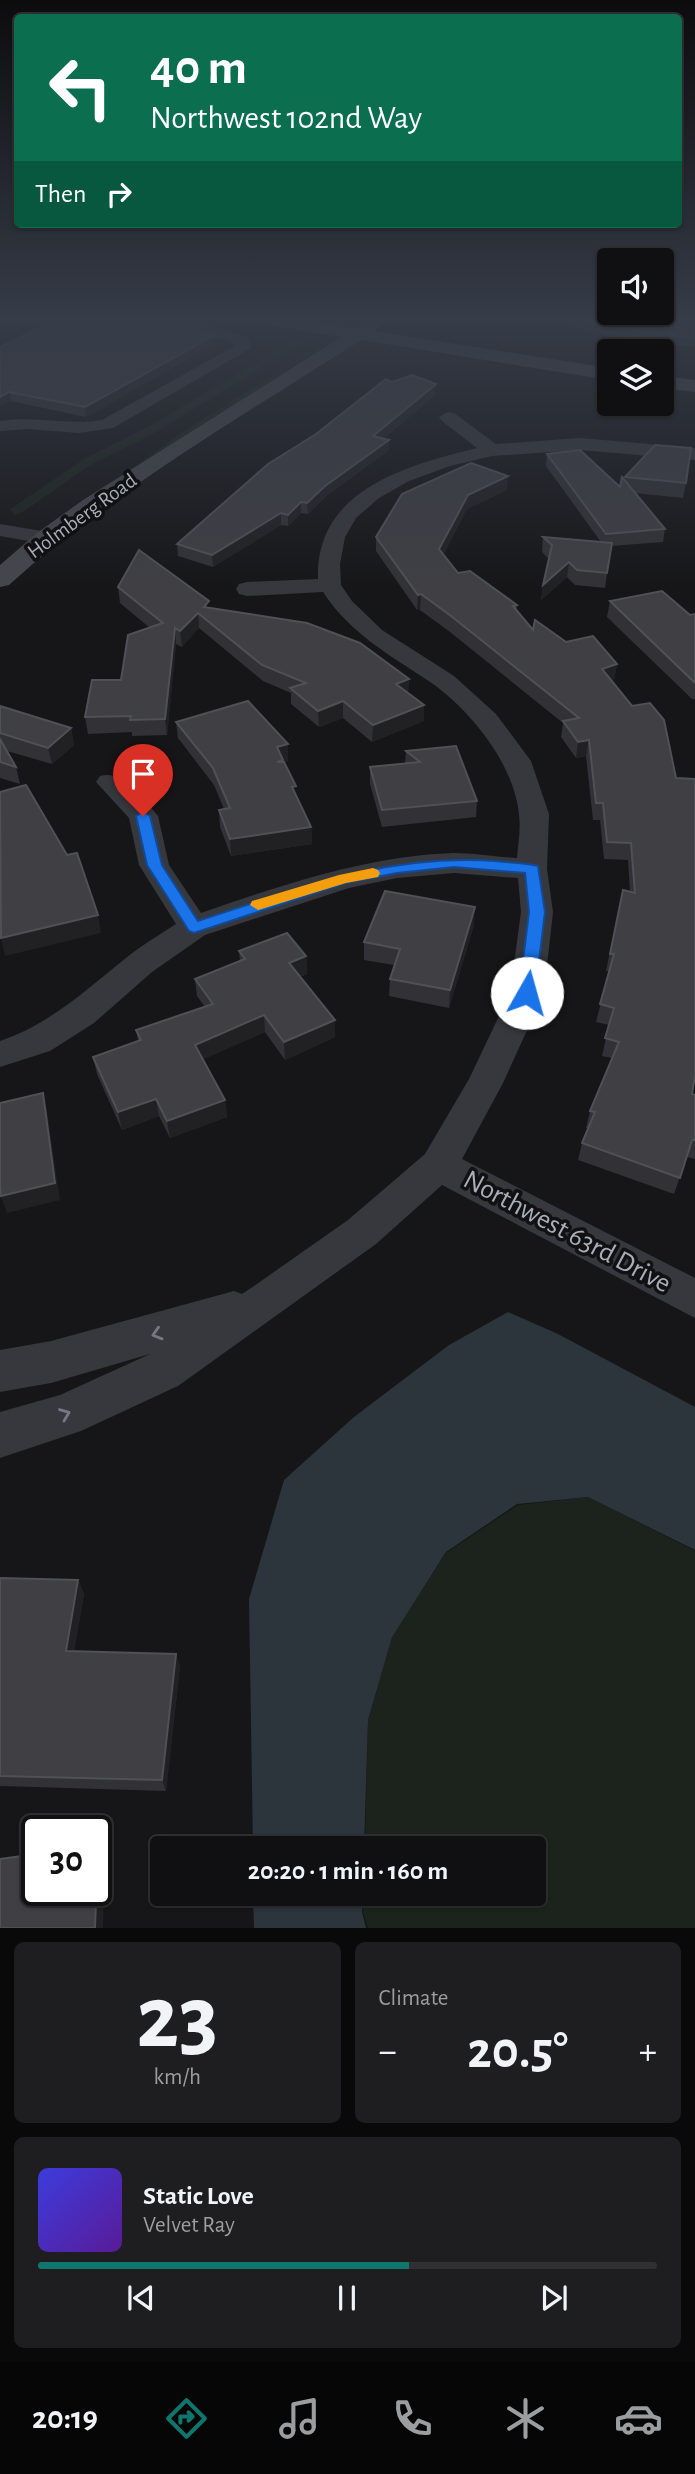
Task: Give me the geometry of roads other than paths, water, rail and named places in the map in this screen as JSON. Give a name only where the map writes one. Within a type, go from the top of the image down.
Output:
[{"type":"street","points":[[8,418],[67,429],[88,429],[107,425],[134,410]]},
{"type":"street","name":"Holmberg Road","points":[[74,492],[212,410]]},
{"type":"street","name":"Holmberg Road","points":[[0,579],[46,538],[230,410]]},
{"type":"street","points":[[448,417],[492,450]]},
{"type":"street","points":[[0,1435],[65,1416],[162,1371],[362,1232],[439,1165],[485,1083],[527,993],[537,912],[532,869],[534,814],[517,761],[487,720],[444,681],[374,635],[344,606],[330,585],[329,564],[334,537],[348,514],[372,494],[402,477],[443,462],[492,450],[580,444],[695,454]]},
{"type":"street","name":"Holmberg Road","points":[[4,539],[43,513]]},
{"type":"street","points":[[4,539],[46,538]]},
{"type":"street","points":[[4,539],[29,554]]},
{"type":"street","points":[[247,589],[330,585]]},
{"type":"street","points":[[110,782],[143,816],[154,865],[194,927]]},
{"type":"street","points":[[0,1055],[37,1042],[82,1014],[140,964],[194,927],[344,879],[397,869],[454,863],[532,869]]},
{"type":"street","name":"Northwest 63rd Drive","points":[[439,1165],[695,1298]]},
{"type":"street","points":[[0,1371],[51,1362],[149,1336],[269,1299]]}]
